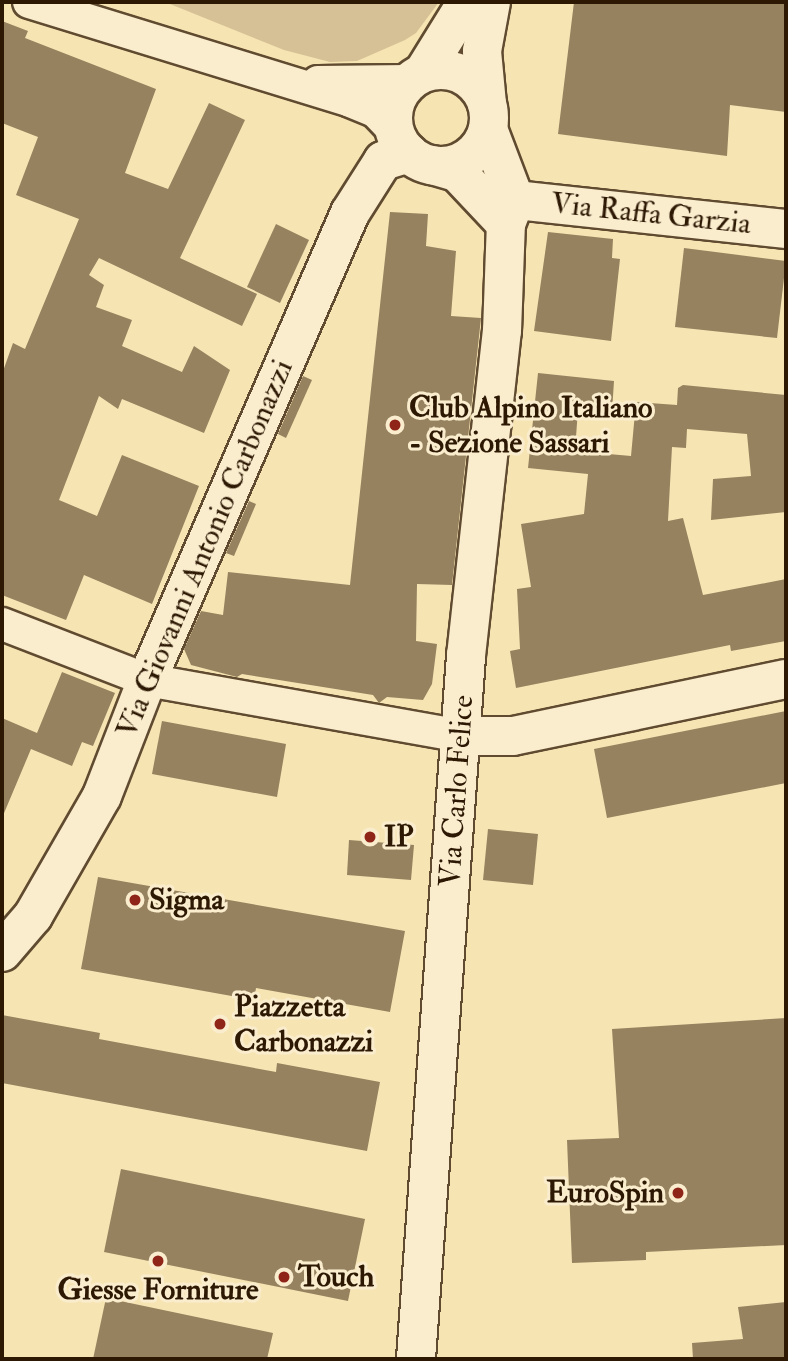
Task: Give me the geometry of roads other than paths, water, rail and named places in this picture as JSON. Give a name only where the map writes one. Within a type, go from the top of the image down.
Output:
[{"type":"main road","points":[[467,2],[395,105],[412,150],[457,172],[510,212]]},
{"type":"main road","name":"Via Carlo Felice","points":[[416,1359],[460,736],[502,331],[510,212],[487,116],[482,51],[491,2]]},
{"type":"main road","points":[[412,150],[461,162],[473,153],[487,116],[467,77],[445,69],[416,77]]},
{"type":"main road","name":"Via Giovanni Antonio Carbonazzi","points":[[2,952],[33,916],[102,796],[147,680],[350,213],[383,161],[412,150]]},
{"type":"main road","name":"Via Raffa Garzia","points":[[510,212],[786,229]]},
{"type":"main road","points":[[460,736],[513,736],[786,679]]},
{"type":"street","points":[[29,2],[375,111],[412,150]]},
{"type":"street","points":[[278,82],[416,77]]},
{"type":"street","points":[[2,624],[147,680],[460,736]]},
{"type":"place","name":"Club Alpino Italiano - Sezione Sassari","points":[[395,425]]},
{"type":"place","name":"IP","points":[[370,837]]},
{"type":"place","name":"Sigma","points":[[135,900]]},
{"type":"place","name":"Piazzetta Carbonazzi","points":[[220,1024]]},
{"type":"place","name":"EuroSpin","points":[[678,1193]]},
{"type":"place","name":"Giesse Forniture","points":[[158,1261]]},
{"type":"place","name":"Touch","points":[[284,1277]]}]
